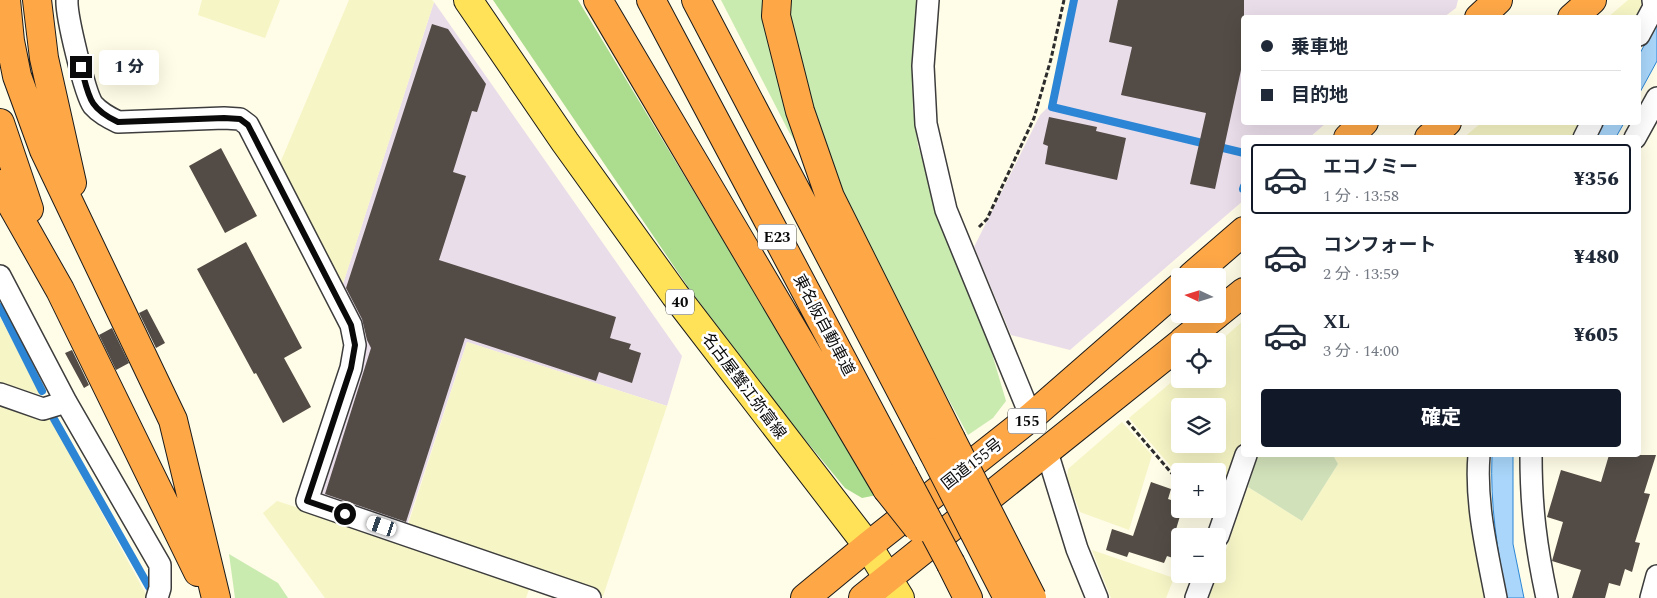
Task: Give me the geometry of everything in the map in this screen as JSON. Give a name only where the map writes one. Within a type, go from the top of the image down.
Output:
[{"type":"highway","points":[[6,0],[10,41],[17,76],[44,150],[97,265],[173,420],[216,598]]},
{"type":"highway","points":[[37,0],[44,58],[59,131],[76,199],[97,265]]},
{"type":"highway","points":[[598,0],[895,482]]},
{"type":"highway","name":"東名阪自動車道","points":[[651,0],[895,482],[950,564],[968,598]]},
{"type":"highway","name":"E23","points":[[696,0],[942,446],[1008,598]]},
{"type":"highway","points":[[777,0],[776,16],[800,112],[830,197],[942,446],[1032,598]]},
{"type":"highway","points":[[1482,15],[1498,0]]},
{"type":"highway","points":[[1575,15],[1592,0]]},
{"type":"highway","points":[[0,123],[15,170],[60,290]]},
{"type":"highway","points":[[1351,135],[1361,125]]},
{"type":"highway","points":[[1432,135],[1444,125]]},
{"type":"highway","points":[[0,184],[60,290],[211,598]]},
{"type":"highway","points":[[1201,268],[1241,234]]},
{"type":"highway","name":"155","points":[[1226,306],[1241,294]]},
{"type":"highway","name":"国道155号","points":[[805,598],[1032,417],[1171,295]]},
{"type":"highway","name":"155","points":[[1192,333],[1205,323]]},
{"type":"highway","name":"155","points":[[863,598],[894,587],[1047,452],[1171,350]]},
{"type":"main road","name":"名古屋蟹江弥富線","points":[[468,0],[565,142],[675,295],[868,546],[894,587]]},
{"type":"street","points":[[67,0],[70,31],[91,103],[103,115],[118,122],[224,118],[240,119],[248,125],[351,325],[355,345],[351,368],[307,501],[590,598]]},
{"type":"street","points":[[928,0],[923,66],[926,124],[946,210],[1032,417]]},
{"type":"street","points":[[1641,31],[1654,7],[1653,0]]},
{"type":"street","points":[[1637,135],[1657,98]]},
{"type":"street","points":[[0,276],[66,402],[160,565],[160,588],[157,598]]},
{"type":"street","points":[[0,394],[43,409],[66,402]]},
{"type":"street","points":[[1047,452],[1077,548],[1097,598]]},
{"type":"street","points":[[1221,528],[1245,457]]},
{"type":"street","points":[[1479,457],[1477,477],[1485,544],[1496,598]]},
{"type":"street","points":[[1531,457],[1531,492],[1535,544],[1547,598]]},
{"type":"street","points":[[1651,598],[1657,576]]},
{"type":"street","points":[[1196,598],[1201,583]]},
{"type":"path","points":[[962,246],[986,219],[1034,118],[1051,59],[1064,0]]},
{"type":"path","points":[[1109,401],[1171,473]]},
{"type":"shaded area","points":[[1074,0],[1458,0],[1456,8],[1447,15],[1241,15],[1241,125],[1324,125],[1312,135],[1241,135],[1241,203],[1070,350],[1011,335],[974,247],[1040,115],[1050,105]]},
{"type":"shaded area","points":[[434,2],[682,356],[667,406],[467,342],[405,531],[314,502],[357,370],[340,293]]},
{"type":"green space","points":[[202,0],[280,0],[265,38],[198,15]]},
{"type":"green space","points":[[349,0],[432,0],[434,2],[340,293],[278,168]]},
{"type":"green space","points":[[493,0],[578,0],[877,495],[862,498],[845,488],[784,414],[688,287]]},
{"type":"green space","points":[[721,0],[917,0],[912,64],[913,109],[918,146],[952,247],[988,340],[1006,401],[993,418],[968,435],[878,270],[789,132]]},
{"type":"green space","points":[[1628,0],[1646,0],[1640,15],[1610,15]]},
{"type":"green space","points":[[1479,125],[1585,125],[1579,135],[1467,135]]},
{"type":"green space","points":[[0,317],[41,395],[0,382]]},
{"type":"green space","points":[[1241,323],[1241,444],[1226,491],[1226,463],[1171,463],[1171,467],[1129,418],[1171,383],[1171,388],[1226,388],[1226,336]]},
{"type":"green space","points":[[467,342],[667,406],[603,596],[406,531]]},
{"type":"green space","points":[[0,404],[45,420],[50,418],[148,598],[0,598]]},
{"type":"green space","points":[[1122,422],[1152,455],[1129,530],[1080,512],[1067,478],[1068,469]]},
{"type":"green space","points":[[1257,457],[1334,457],[1338,464],[1302,521],[1248,487]]},
{"type":"green space","points":[[1334,457],[1470,457],[1467,498],[1490,598],[1209,598],[1214,583],[1226,583],[1226,550],[1248,487],[1302,521],[1338,464]]},
{"type":"green space","points":[[277,501],[531,584],[526,598],[325,598],[263,513]]},
{"type":"green space","points":[[1092,550],[1171,577],[1172,583],[1166,598],[1111,598]]},
{"type":"green space","points":[[229,554],[278,583],[288,598],[235,598]]},
{"type":"water","points":[[1657,22],[1657,61],[1641,90],[1641,51]]},
{"type":"water","points":[[1601,125],[1623,125],[1617,135],[1595,135]]},
{"type":"water","points":[[1492,457],[1513,457],[1513,544],[1524,598],[1507,598],[1495,527]]},
{"type":"building","points":[[1118,0],[1244,0],[1244,15],[1241,15],[1241,70],[1215,189],[1190,184],[1206,113],[1121,95],[1132,47],[1109,42]]},
{"type":"building","points":[[432,24],[448,29],[486,84],[477,112],[472,111],[453,172],[466,176],[439,260],[616,317],[610,338],[631,344],[629,349],[641,353],[632,383],[599,372],[596,381],[465,338],[406,522],[325,494],[371,348],[362,319],[346,288]]},
{"type":"building","points":[[1049,117],[1097,127],[1096,131],[1126,138],[1117,180],[1045,164],[1048,146],[1043,144]]},
{"type":"building","points":[[221,148],[257,216],[225,233],[189,166]]},
{"type":"building","points":[[246,242],[302,348],[284,358],[311,407],[283,423],[197,269]]},
{"type":"building","points":[[147,309],[165,343],[156,348],[139,313]]},
{"type":"building","points":[[112,328],[129,363],[116,370],[99,335]]},
{"type":"building","points":[[72,350],[89,385],[84,388],[65,353]]},
{"type":"building","points":[[1656,455],[1644,493],[1650,494],[1635,542],[1640,543],[1632,572],[1625,569],[1620,586],[1609,583],[1605,598],[1572,598],[1581,570],[1552,561],[1563,522],[1547,517],[1561,470],[1601,482],[1608,457]]},
{"type":"building","points":[[1151,482],[1171,489],[1168,499],[1171,500],[1171,518],[1179,518],[1176,528],[1171,528],[1171,557],[1167,556],[1164,563],[1129,552],[1127,557],[1106,550],[1112,529],[1133,536]]},
{"type":"waterway","points":[[1074,0],[1052,107],[1241,152]]},
{"type":"waterway","points":[[0,307],[42,391]]},
{"type":"waterway","points":[[54,419],[149,587]]},
{"type":"route","points":[[81,67],[91,103],[103,115],[118,122],[224,118],[240,119],[248,125],[351,325],[355,345],[351,368],[307,501],[345,514]]}]
